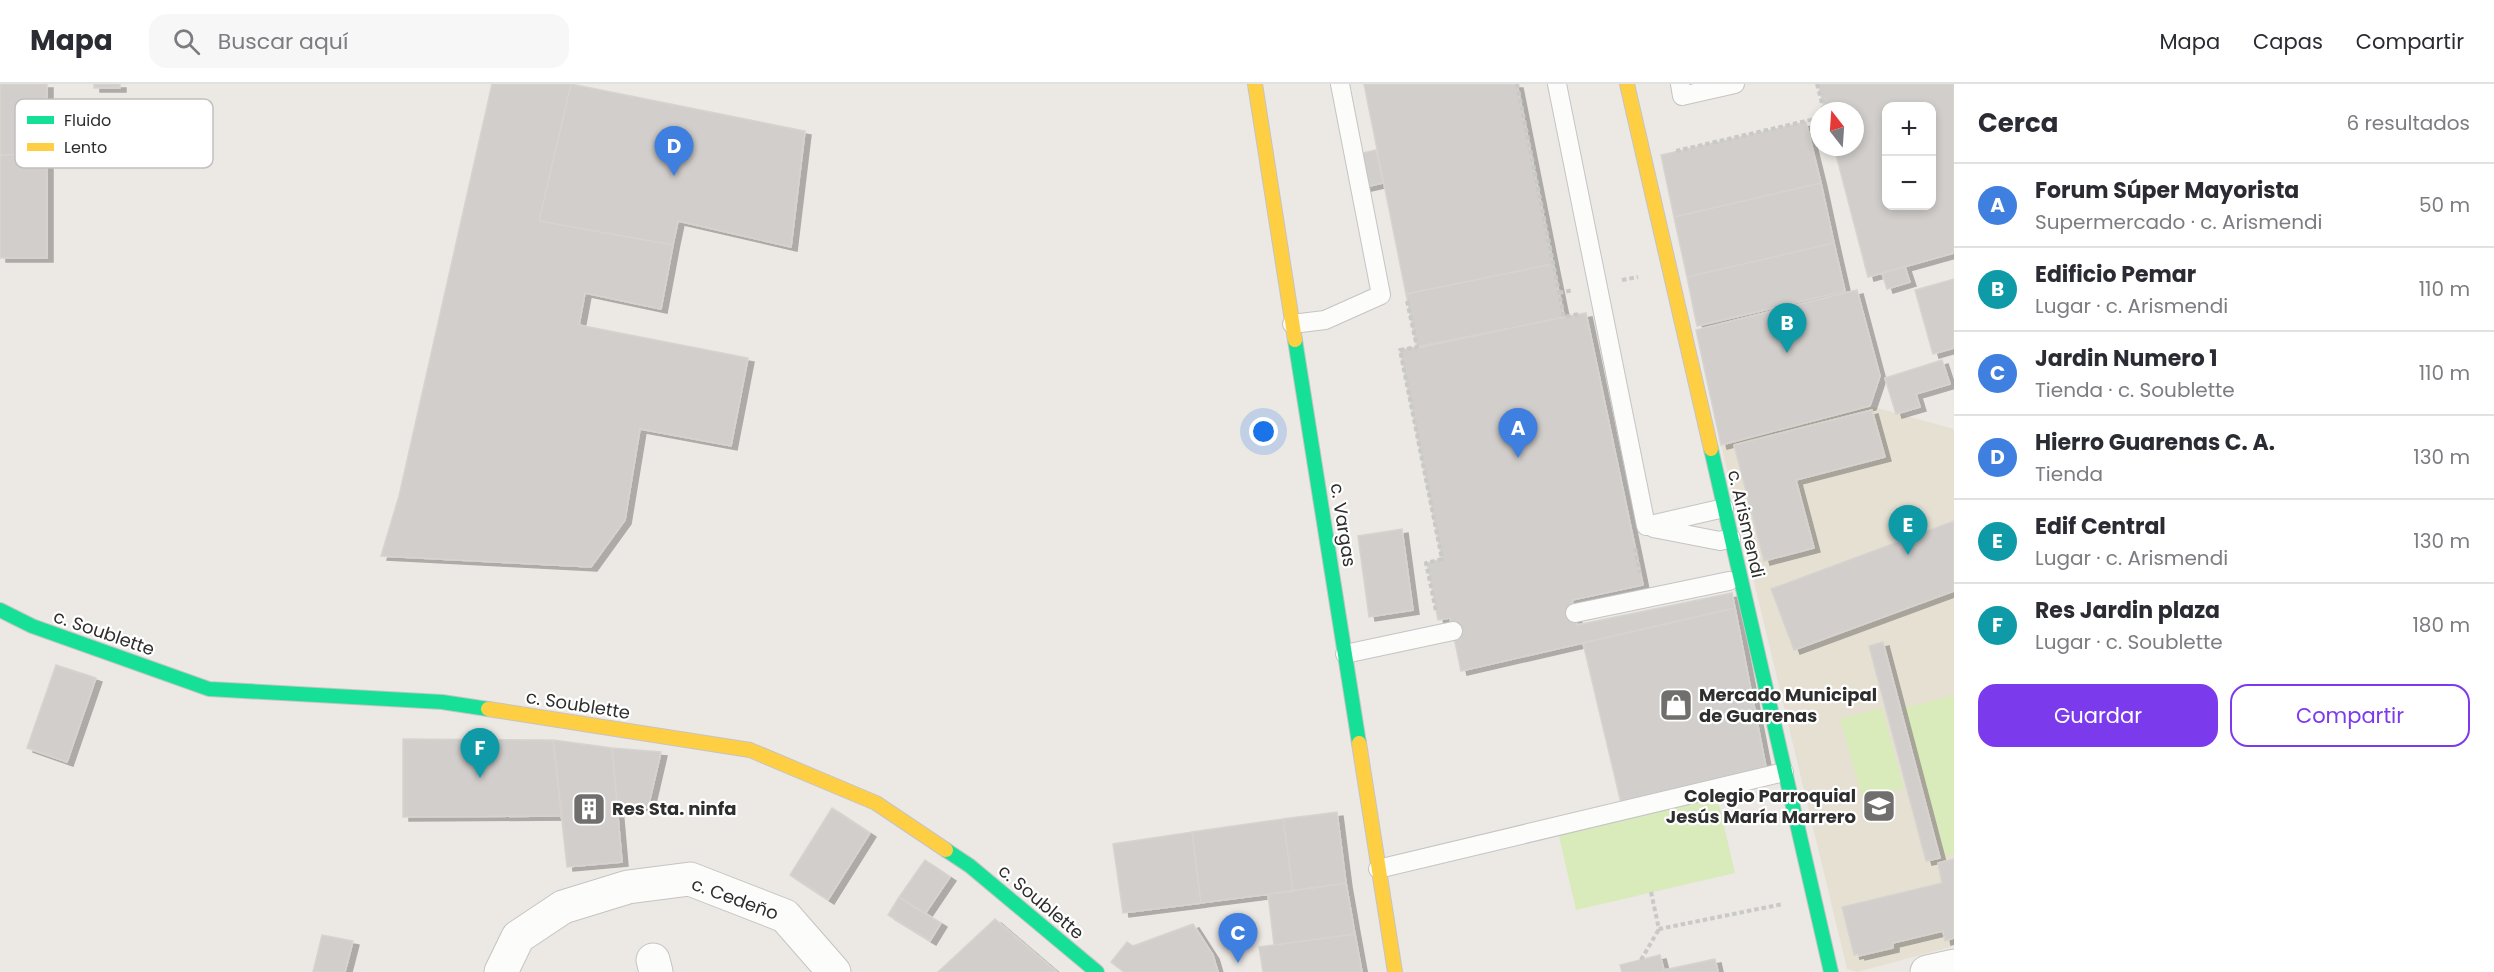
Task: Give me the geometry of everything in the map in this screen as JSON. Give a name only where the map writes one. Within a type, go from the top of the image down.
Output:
[{"type":"street","name":"c. Vargas","points":[[1255,84],[1395,972]]},
{"type":"street","name":"c. Arismendi","points":[[1627,84],[1830,972]]},
{"type":"street","name":"c. Soublette","points":[[0,610],[32,626],[209,689],[442,702],[750,750],[876,803],[970,866],[1097,972]]},
{"type":"street","name":"c. Cedeño","points":[[501,972],[518,938],[563,907],[628,887],[690,879],[785,916],[834,972]]},
{"type":"street","points":[[1927,972],[1954,966]]},
{"type":"lane","points":[[1292,319],[1381,295],[1340,84]]},
{"type":"lane","points":[[1557,84],[1646,526]]},
{"type":"lane","points":[[1680,84],[1682,96],[1735,84]]},
{"type":"lane","points":[[1646,526],[1724,508]]},
{"type":"lane","points":[[1646,526],[1720,541],[1731,538]]},
{"type":"lane","points":[[1575,613],[1729,581]]},
{"type":"lane","points":[[1345,654],[1453,632]]},
{"type":"lane","points":[[1378,869],[1784,772]]},
{"type":"path","points":[[1517,84],[1559,293]]},
{"type":"path","points":[[1817,84],[1822,102]]},
{"type":"path","points":[[1644,158],[1810,120]]},
{"type":"path","points":[[1405,291],[1417,347],[1400,350],[1442,560],[1426,563],[1438,620],[1450,618],[1453,632]]},
{"type":"path","points":[[1641,960],[1659,929],[1651,892]]},
{"type":"path","points":[[1659,929],[1813,897]]},
{"type":"shaded area","name":"Colegio Parroquial Jesús María Marrero","points":[[1870,406],[1954,429],[1954,946],[1857,972],[1847,969],[1721,445]]},
{"type":"green space","points":[[1954,695],[1954,854],[1945,856],[1905,708]]},
{"type":"green space","points":[[1882,708],[1904,788],[1863,800],[1840,719]]},
{"type":"green space","points":[[1717,796],[1735,873],[1576,910],[1558,832]]},
{"type":"building","points":[[0,84],[47,84],[47,99],[15,99],[15,155],[0,155]]},
{"type":"building","points":[[94,84],[120,84],[120,88],[94,88]]},
{"type":"building","points":[[492,84],[571,84],[539,221],[673,245],[661,309],[585,293],[579,325],[748,358],[731,446],[640,429],[625,520],[591,567],[381,556],[399,496]]},
{"type":"building","points":[[571,84],[805,131],[791,247],[678,221],[673,245],[539,221]]},
{"type":"building","points":[[1364,84],[1517,84],[1553,264],[1406,294]]},
{"type":"building","points":[[1818,84],[1954,84],[1954,253],[1868,277],[1836,156],[1864,156],[1864,102],[1823,102]]},
{"type":"building","points":[[1806,122],[1810,138],[1810,156],[1814,156],[1821,183],[1674,217],[1661,155]]},
{"type":"building","points":[[1376,150],[1383,183],[1365,187],[1359,154]]},
{"type":"building","points":[[0,155],[15,155],[15,168],[47,168],[47,258],[0,258]]},
{"type":"building","points":[[1821,183],[1834,243],[1687,277],[1674,217]]},
{"type":"building","points":[[1834,243],[1845,291],[1697,326],[1687,277]]},
{"type":"building","points":[[1553,264],[1564,317],[1417,348],[1406,294]]},
{"type":"building","points":[[1905,267],[1910,282],[1887,289],[1882,273]]},
{"type":"building","points":[[1954,279],[1954,348],[1933,354],[1915,290]]},
{"type":"building","points":[[1857,290],[1880,376],[1870,406],[1721,445],[1696,330]]},
{"type":"building","points":[[1586,313],[1643,585],[1572,600],[1577,625],[1732,593],[1735,608],[1461,671],[1450,618],[1438,620],[1427,563],[1442,559],[1400,350]]},
{"type":"building","points":[[1942,360],[1950,384],[1916,394],[1920,407],[1896,414],[1885,378]]},
{"type":"building","points":[[1872,410],[1885,457],[1796,480],[1814,548],[1764,561],[1734,445]]},
{"type":"building","points":[[1954,521],[1954,591],[1794,650],[1771,589]]},
{"type":"building","points":[[1402,529],[1413,610],[1369,617],[1358,536]]},
{"type":"building","name":"Mercado Municipal de Guarenas","points":[[1735,608],[1766,767],[1621,803],[1583,643]]},
{"type":"building","points":[[1883,642],[1940,858],[1926,861],[1869,646]]},
{"type":"building","points":[[56,665],[96,678],[67,762],[27,748]]},
{"type":"building","points":[[403,739],[553,740],[562,816],[403,817]]},
{"type":"building","name":"Res Sta. ninfa","points":[[553,740],[612,748],[622,862],[567,867]]},
{"type":"building","points":[[612,748],[661,752],[648,808],[617,802]]},
{"type":"building","points":[[832,808],[870,833],[828,900],[790,875]]},
{"type":"building","points":[[1337,812],[1346,883],[1293,891],[1283,819]]},
{"type":"building","points":[[1283,819],[1293,891],[1201,903],[1192,832]]},
{"type":"building","points":[[1192,832],[1201,903],[1123,913],[1113,844]]},
{"type":"building","points":[[1954,859],[1954,938],[1945,941],[1943,931],[1893,943],[1893,948],[1859,956],[1854,955],[1842,907],[1942,883],[1938,863]]},
{"type":"building","points":[[925,860],[950,877],[925,914],[899,897]]},
{"type":"building","points":[[1346,883],[1355,934],[1274,945],[1268,894]]},
{"type":"building","points":[[899,897],[941,923],[930,941],[888,915]]},
{"type":"building","points":[[995,919],[1057,972],[938,972]]},
{"type":"building","points":[[1193,924],[1213,955],[1218,972],[1124,972],[1111,962],[1127,942],[1133,946]]},
{"type":"building","points":[[1355,934],[1362,972],[1263,972],[1259,947]]},
{"type":"building","points":[[322,935],[353,941],[345,972],[313,972]]},
{"type":"building","points":[[1660,955],[1664,970],[1715,959],[1718,972],[1622,972],[1620,965]]},
{"type":"traffic: fast","points":[[1295,340],[1359,743]]},
{"type":"traffic: fast","points":[[1711,449],[1831,972]]},
{"type":"traffic: fast","points":[[0,610],[32,626],[209,689],[442,702],[488,709]]},
{"type":"traffic: fast","points":[[946,850],[970,866],[1097,972]]},
{"type":"traffic: slow","points":[[1255,84],[1295,340]]},
{"type":"traffic: slow","points":[[1627,84],[1711,449]]},
{"type":"traffic: slow","points":[[488,709],[750,750],[876,803],[946,850]]},
{"type":"traffic: slow","points":[[1359,743],[1395,972]]},
{"type":"place","name":"Hierro Guarenas C. A.","points":[[674,176]]},
{"type":"place","name":"Edificio Pemar","points":[[1787,353]]},
{"type":"place","name":"Forum Súper Mayorista","points":[[1518,458]]},
{"type":"place","name":"Edif Central","points":[[1908,555]]},
{"type":"place","name":"Mercado Municipal de Guarenas","points":[[1676,705]]},
{"type":"place","name":"Res Jardin plaza","points":[[480,778]]},
{"type":"place","name":"Colegio Parroquial Jesús María Marrero","points":[[1879,806]]},
{"type":"place","name":"Res Sta. ninfa","points":[[589,809]]},
{"type":"place","name":"Jardin Numero 1","points":[[1238,963]]}]
